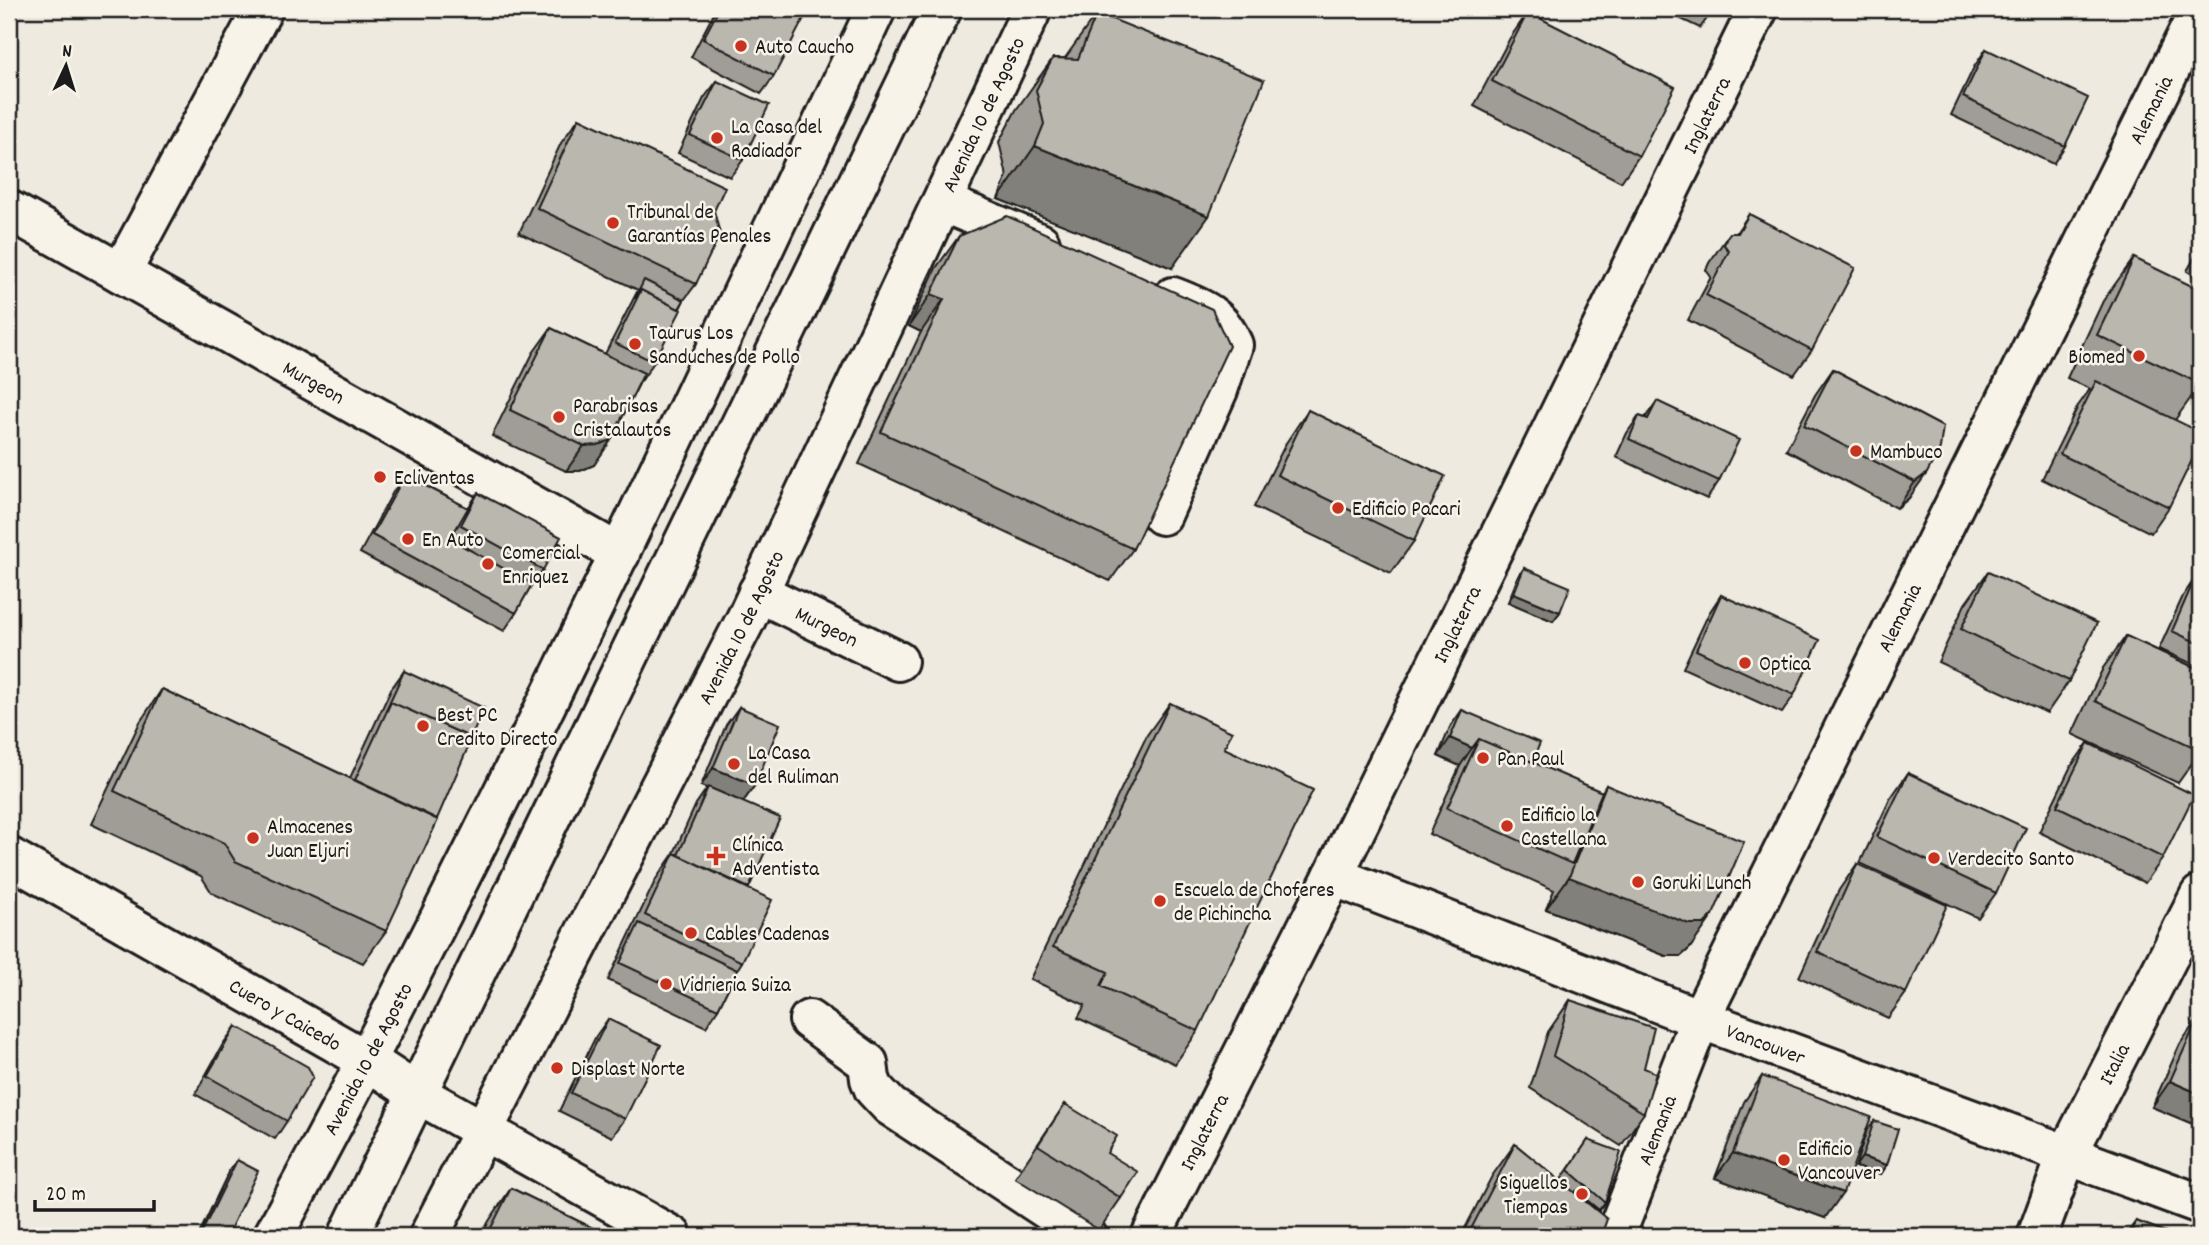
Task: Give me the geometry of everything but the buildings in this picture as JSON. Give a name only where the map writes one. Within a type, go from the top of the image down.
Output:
[{"type":"street","points":[[121,273],[263,9]]},
{"type":"street","name":"Avenida 10 de Agosto","points":[[273,1236],[368,1061],[620,554],[876,9]]},
{"type":"street","points":[[348,1236],[942,9]]},
{"type":"street","name":"Avenida 10 de Agosto","points":[[429,1236],[758,592],[1032,9]]},
{"type":"street","name":"Inglaterra","points":[[1151,1236],[1333,876],[1758,9]]},
{"type":"street","name":"Alemania","points":[[1615,1236],[1700,1019],[2200,9]]},
{"type":"street","points":[[942,202],[1076,257]]},
{"type":"street","name":"Murgeon","points":[[9,210],[620,554]]},
{"type":"street","points":[[1138,282],[1209,314],[1226,328],[1233,345],[1218,390],[1162,515]]},
{"type":"street","name":"Murgeon","points":[[758,592],[898,661]]},
{"type":"street","name":"Cuero y Caicedo","points":[[9,857],[368,1061],[418,1094],[672,1236]]},
{"type":"street","name":"Vancouver","points":[[1333,876],[1700,1019],[2200,1204]]},
{"type":"street","name":"Italia","points":[[2037,1236],[2067,1155],[2200,895]]},
{"type":"street","points":[[809,1020],[868,1063],[874,1089],[890,1105],[1087,1236]]},
{"type":"place","name":"Auto Caucho","points":[[741,46]]},
{"type":"place","name":"La Casa del Radiador","points":[[717,138]]},
{"type":"place","name":"Tribunal de Garantías Penales","points":[[613,223]]},
{"type":"place","name":"Taurus Los Sanduches de Pollo","points":[[635,344]]},
{"type":"place","name":"Biomed","points":[[2139,356]]},
{"type":"place","name":"Parabrisas Cristalautos","points":[[559,417]]},
{"type":"place","name":"Mambuco","points":[[1856,451]]},
{"type":"place","name":"Ecliventas","points":[[380,477]]},
{"type":"place","name":"Edificio Pacari","points":[[1338,508]]},
{"type":"place","name":"En Auto","points":[[408,539]]},
{"type":"place","name":"Comercial Enriquez","points":[[488,564]]},
{"type":"place","name":"Optica","points":[[1745,663]]},
{"type":"place","name":"Best PC Credito Directo","points":[[423,726]]},
{"type":"place","name":"Pan Paul","points":[[1483,758]]},
{"type":"place","name":"La Casa del Ruliman","points":[[734,764]]},
{"type":"place","name":"Edificio la Castellana","points":[[1507,826]]},
{"type":"place","name":"Almacenes Juan Eljuri","points":[[253,838]]},
{"type":"place","name":"Clínica Adventista","points":[[716,856]]},
{"type":"place","name":"Verdecito Santo","points":[[1934,858]]},
{"type":"place","name":"Goruki Lunch","points":[[1638,882]]},
{"type":"place","name":"Escuela de Choferes de Pichincha","points":[[1160,901]]},
{"type":"place","name":"Cables Cadenas","points":[[691,933]]},
{"type":"place","name":"Vidrieria Suiza","points":[[666,984]]},
{"type":"place","name":"Displast Norte","points":[[557,1068]]},
{"type":"place","name":"Edificio Vancouver","points":[[1784,1160]]},
{"type":"place","name":"Siguellos Tiempas","points":[[1582,1194]]}]
